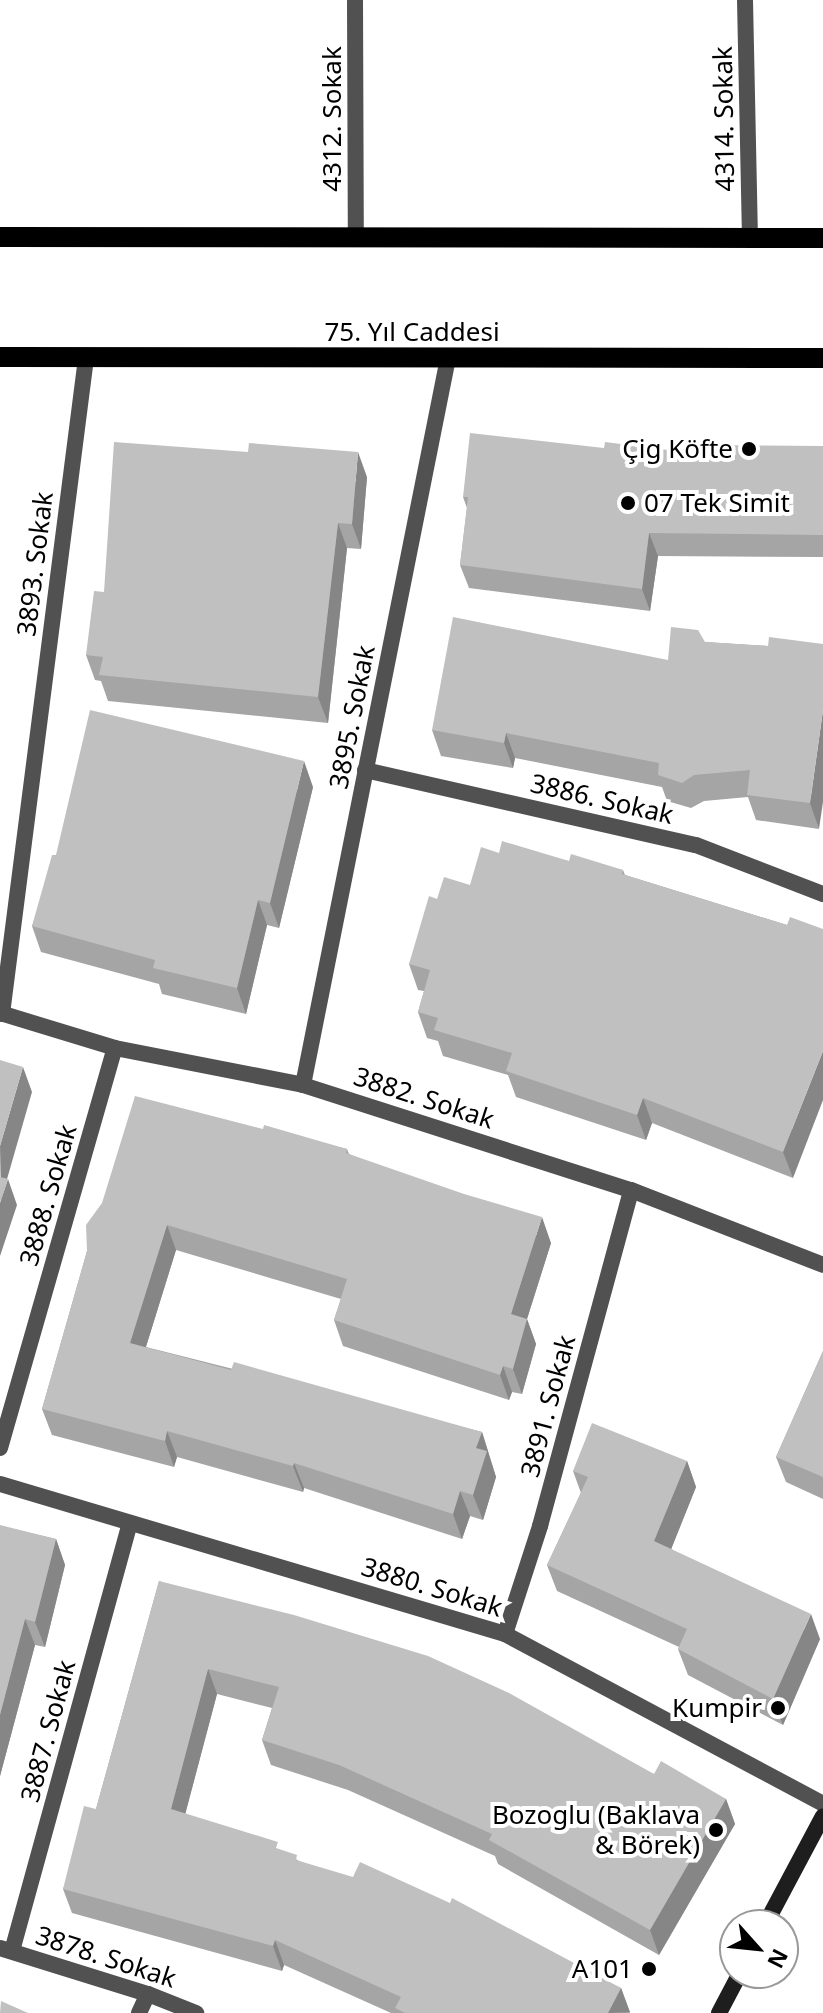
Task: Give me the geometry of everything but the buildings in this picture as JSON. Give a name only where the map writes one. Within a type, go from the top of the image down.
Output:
[{"type":"main road","points":[[0,237],[823,238]]},
{"type":"main road","name":"75. Yıl Caddesi","points":[[0,357],[823,358]]},
{"type":"street","name":"4312. Sokak","points":[[355,0],[356,238]]},
{"type":"street","name":"4314. Sokak","points":[[745,0],[750,238]]},
{"type":"street","name":"3893. Sokak","points":[[1,1013],[86,358]]},
{"type":"street","name":"3895. Sokak","points":[[303,1085],[448,358]]},
{"type":"street","name":"3886. Sokak","points":[[365,770],[696,845],[823,894]]},
{"type":"street","name":"3882. Sokak","points":[[1,1013],[115,1048],[303,1085],[631,1190],[823,1265]]},
{"type":"street","name":"3888. Sokak","points":[[0,1448],[115,1048]]},
{"type":"street","name":"3891. Sokak","points":[[505,1634],[540,1526],[631,1190]]},
{"type":"street","name":"3880. Sokak","points":[[0,1484],[505,1634],[823,1804]]},
{"type":"street","name":"3887. Sokak","points":[[6,1950],[130,1523]]},
{"type":"street","points":[[774,1909],[823,1816]]},
{"type":"street","name":"3878. Sokak","points":[[6,1950],[148,1994],[196,2013]]},
{"type":"street","points":[[719,2013],[732,1989]]},
{"type":"street","points":[[139,2013],[148,1994]]},
{"type":"place","name":"Çig Köfte","points":[[749,449]]},
{"type":"place","name":"07 Tek Simit","points":[[628,503]]},
{"type":"place","name":"Kumpir","points":[[778,1708]]},
{"type":"place","name":"Bozoglu (Baklava & Börek)","points":[[716,1830]]},
{"type":"place","name":"A101","points":[[649,1969]]}]
